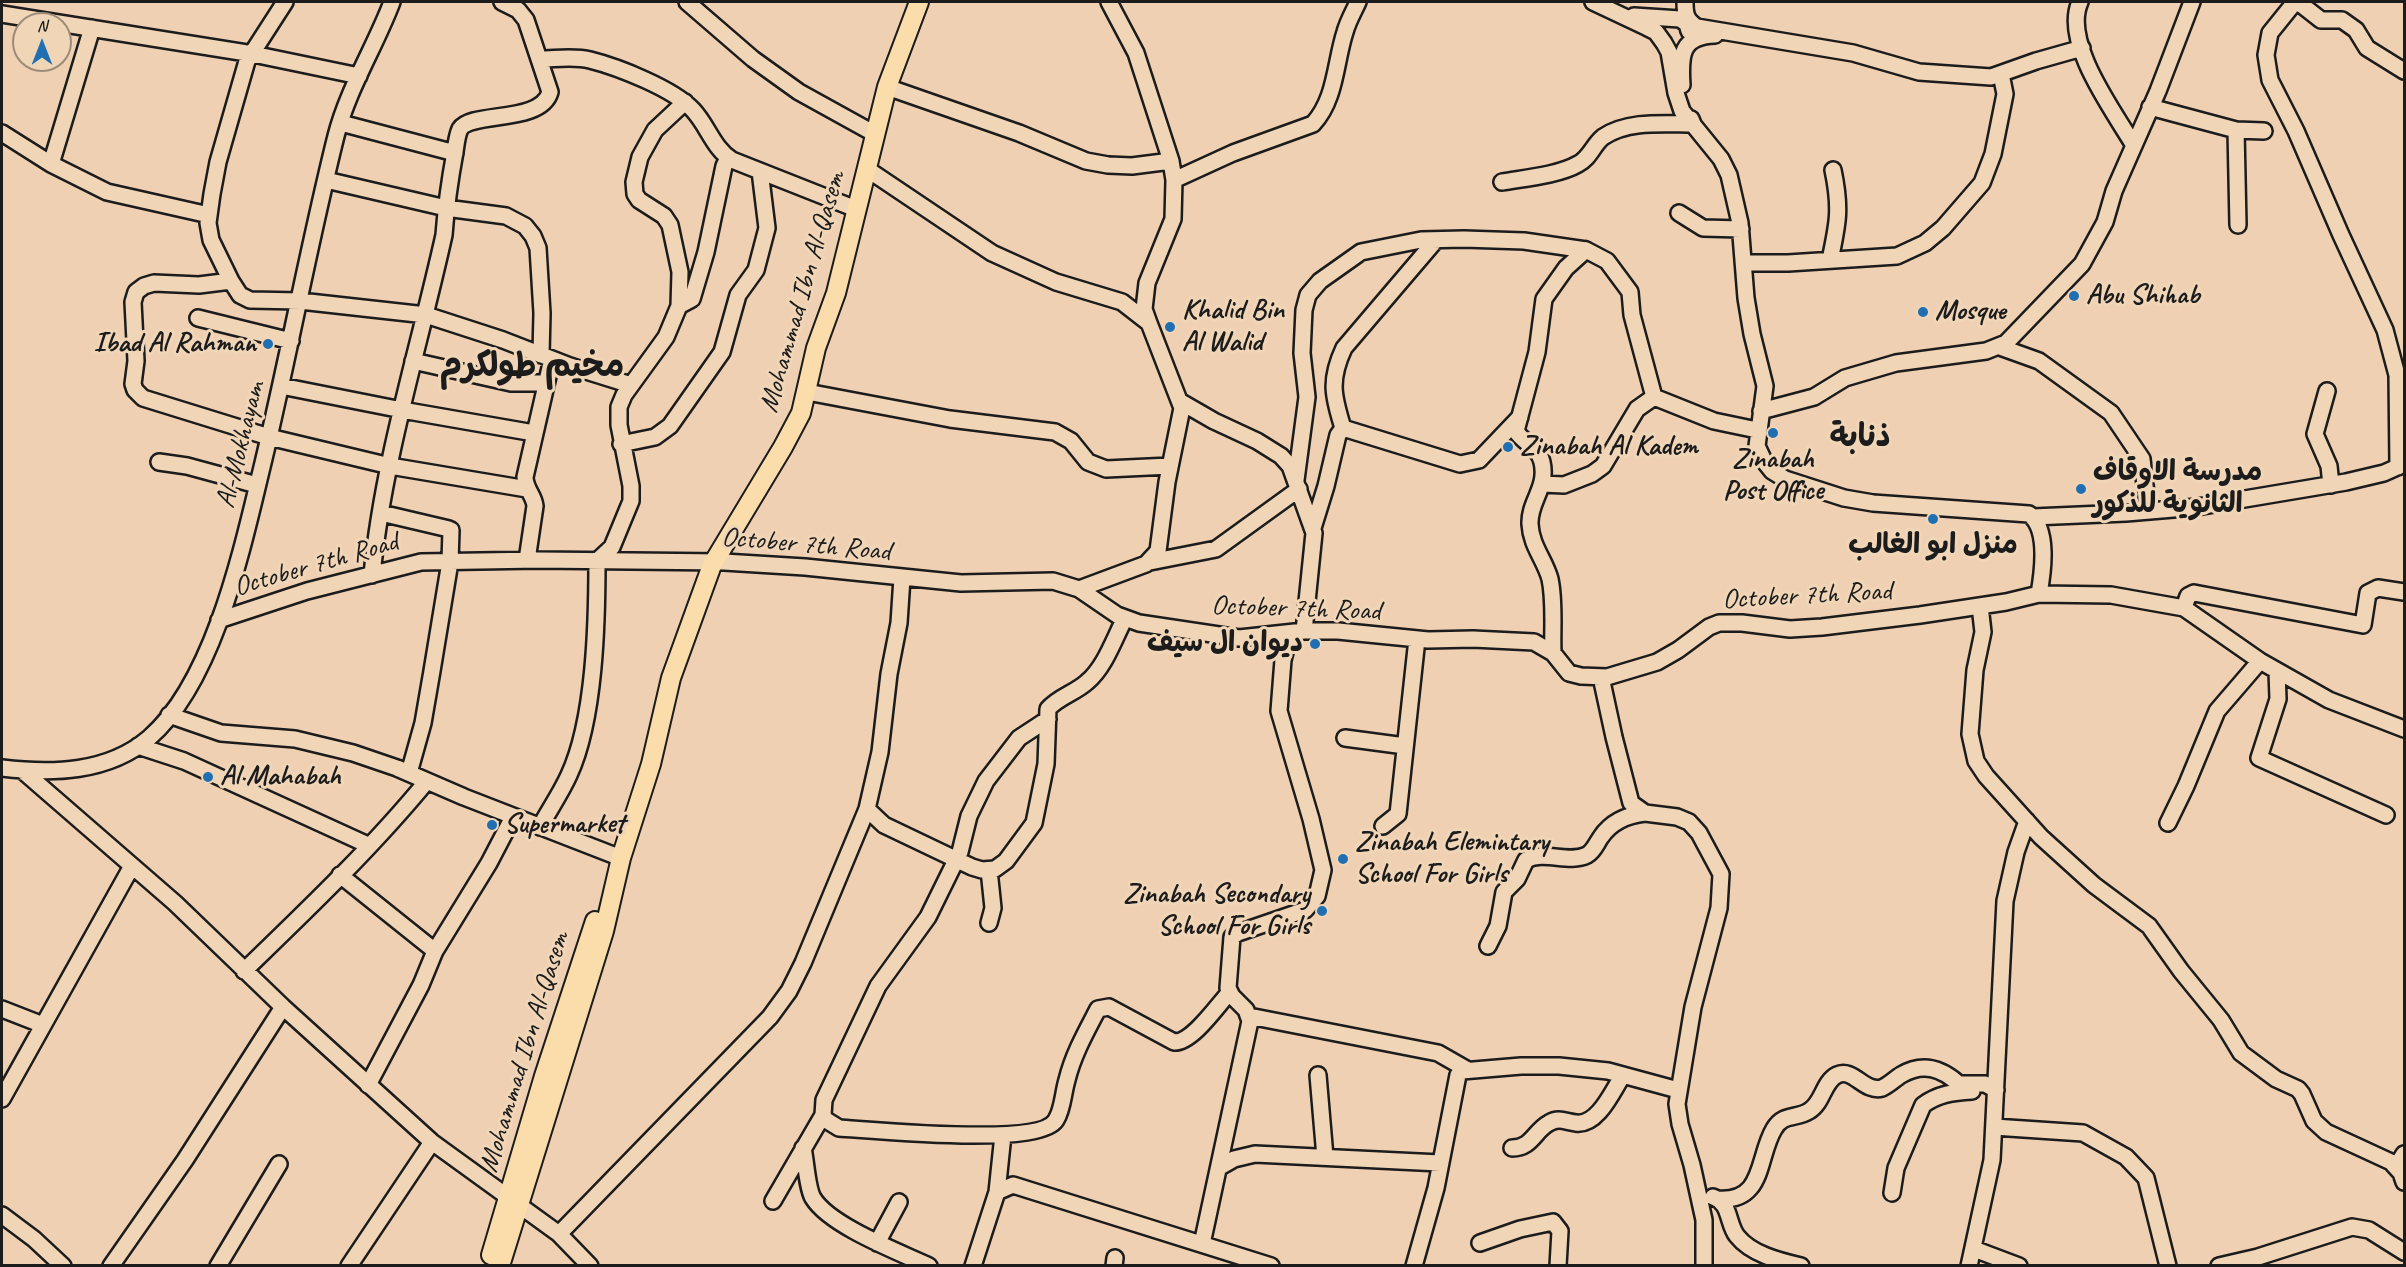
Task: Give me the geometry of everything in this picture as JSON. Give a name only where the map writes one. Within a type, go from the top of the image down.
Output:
[{"type":"main road","name":"Mohammad Ibn Al-Qasem","points":[[500,1266],[544,1076],[592,928],[621,858],[651,764],[672,678],[703,586],[714,562],[801,413],[816,348],[836,293],[887,87],[919,2]]},
{"type":"main road","name":"Mohammad Ibn Al-Qasem","points":[[488,1266],[514,1201]]},
{"type":"street","points":[[285,2],[247,55],[218,162],[209,215],[211,240],[240,295],[250,300],[300,301],[426,315],[631,385]]},
{"type":"street","name":"Al-Mokhayam","points":[[2,768],[62,772],[97,765],[129,752],[150,737],[169,716],[180,702],[199,668],[235,577],[341,123],[392,2]]},
{"type":"street","points":[[372,575],[390,466],[444,235],[446,208],[459,132],[464,125],[519,114],[546,102],[550,92],[550,86],[522,14],[502,2]]},
{"type":"street","points":[[687,2],[753,59],[798,92],[875,134]]},
{"type":"street","points":[[1109,2],[1136,53],[1171,161],[1174,180],[1173,219],[1147,283],[1144,309],[1182,408],[1170,466],[1159,547],[1150,562]]},
{"type":"street","points":[[1174,180],[1233,153],[1313,124],[1322,114],[1329,99],[1345,30],[1358,2]]},
{"type":"street","points":[[1593,2],[1659,26]]},
{"type":"street","points":[[1659,26],[1679,2]]},
{"type":"street","points":[[1686,2],[1686,16],[1689,22],[1697,27],[1853,53],[1919,72],[1991,77],[2082,48]]},
{"type":"street","points":[[2080,2],[2077,17],[2088,69],[2133,144]]},
{"type":"street","points":[[1761,411],[1814,397],[1845,378],[1896,363],[1986,351],[2000,347],[2082,264],[2105,222],[2114,190],[2192,2]]},
{"type":"street","points":[[2033,517],[2148,512],[2197,507],[2331,485],[2384,473],[2401,466],[2397,375],[2385,330],[2296,131],[2270,80],[2266,55],[2270,33],[2297,2],[2321,20],[2342,20],[2355,30],[2367,48],[2404,71]]},
{"type":"street","points":[[2,14],[359,76]]},
{"type":"street","points":[[1659,26],[1669,52],[1676,93],[1682,111],[1721,159],[1730,174],[1741,229],[1746,298],[1765,386],[1757,430],[1757,446],[1764,460],[1772,471],[1785,479],[1818,491],[1873,503],[2029,514],[2036,520],[2041,531],[2043,573],[2039,594]]},
{"type":"street","points":[[51,164],[92,28]]},
{"type":"street","points":[[1693,124],[1683,90],[1681,72],[1684,50],[1689,42],[1704,36],[1755,35]]},
{"type":"street","points":[[540,59],[588,59],[636,76],[686,102],[699,117],[719,150],[728,158],[856,209]]},
{"type":"street","points":[[1744,263],[1897,256],[1925,243],[1943,228],[1982,183],[1993,154],[2005,94],[2001,74]]},
{"type":"street","points":[[887,87],[1023,134],[1086,161],[1132,166],[1171,161]]},
{"type":"street","points":[[540,827],[570,773],[583,730],[592,676],[597,604],[597,561],[612,547],[631,501],[631,486],[621,444],[619,407],[631,385],[666,337],[679,306],[680,272],[670,225],[664,216],[639,200],[633,188],[640,157],[655,130],[686,102]]},
{"type":"street","points":[[2150,107],[2236,130],[2264,131]]},
{"type":"street","points":[[341,123],[455,153]]},
{"type":"street","points":[[1502,182],[1578,165],[1589,156],[1602,138],[1628,126],[1693,124]]},
{"type":"street","points":[[2236,130],[2238,225]]},
{"type":"street","points":[[2,134],[51,164],[107,192],[209,215]]},
{"type":"street","points":[[679,306],[692,299],[706,252],[724,166],[728,158]]},
{"type":"street","points":[[867,169],[992,253],[1056,282],[1122,303],[1149,323]]},
{"type":"street","points":[[1830,260],[1838,218],[1839,198],[1833,170]]},
{"type":"street","points":[[621,444],[655,437],[670,426],[722,352],[738,295],[756,270],[766,228],[760,171]]},
{"type":"street","points":[[326,180],[446,208],[506,216],[530,231],[538,248],[546,357],[545,383],[525,477],[527,489],[535,506],[527,560]]},
{"type":"street","points":[[1679,213],[1702,228],[1741,229]]},
{"type":"street","points":[[1079,589],[1150,562],[1216,549],[1297,484],[1307,397],[1302,353],[1304,310],[1311,289],[1361,252],[1421,240],[1524,241],[1586,250],[1606,261],[1630,292],[1632,315],[1654,397]]},
{"type":"street","points":[[823,1115],[830,1125],[839,1128],[946,1135],[1003,1135],[1049,1127],[1058,1118],[1067,1078],[1081,1041],[1098,1009],[1109,1007],[1174,1042],[1189,1038],[1229,993],[1232,937],[1305,910],[1317,896],[1323,870],[1311,819],[1279,711],[1283,660],[1297,632],[1313,528],[1336,442],[1343,428],[1333,389],[1339,361],[1344,348],[1436,240]]},
{"type":"street","points":[[1553,653],[1551,583],[1534,545],[1530,524],[1532,508],[1542,483],[1540,457],[1533,446],[1516,431],[1537,352],[1544,299],[1566,268],[1586,250]]},
{"type":"street","points":[[231,281],[199,285],[154,283],[139,288],[133,302],[136,361],[133,384],[135,390],[143,398],[269,437],[390,466],[527,489]]},
{"type":"street","points":[[198,318],[291,341]]},
{"type":"street","points":[[2000,347],[2039,361],[2111,413],[2142,459],[2148,512]]},
{"type":"street","points":[[414,361],[511,383],[545,383]]},
{"type":"street","points":[[281,386],[534,433]]},
{"type":"street","points":[[2328,391],[2315,434],[2329,466],[2331,485]]},
{"type":"street","points":[[807,392],[950,419],[1055,432],[1071,441],[1088,462],[1106,469],[1170,466]]},
{"type":"street","points":[[1654,397],[1714,421],[1757,430]]},
{"type":"street","points":[[1542,483],[1564,485],[1592,474],[1603,466],[1637,409],[1654,397]]},
{"type":"street","points":[[1181,402],[1281,456],[1290,466],[1313,528]]},
{"type":"street","points":[[1343,428],[1460,464],[1479,460],[1521,416]]},
{"type":"street","points":[[159,462],[187,466],[257,485]]},
{"type":"street","points":[[381,513],[450,529],[450,562],[423,723],[409,773]]},
{"type":"street","name":"October 7th Road","points":[[219,620],[308,591],[421,562],[527,560],[714,562],[805,567],[902,579],[962,583],[1053,581],[1079,589],[1117,615],[1139,623],[1239,638],[1297,632],[1338,631],[1417,639],[1491,639],[1534,642],[1553,653],[1569,673],[1601,677],[1626,673],[1657,662],[1709,627],[1719,623],[1742,623],[1790,629],[1822,627],[1980,606],[2039,594],[2111,595],[2184,608]]},
{"type":"street","points":[[559,1234],[780,1004],[803,963],[867,809],[880,752],[902,579]]},
{"type":"street","points":[[2404,592],[2378,588],[2368,593],[2363,625],[2194,593],[2188,596],[2184,608],[2260,661],[2329,700],[2404,729]]},
{"type":"street","points":[[1980,606],[1983,632],[1975,670],[1970,734],[1973,752],[1986,776],[2041,837],[2094,885],[2149,926],[2181,971],[2221,1020],[2241,1053],[2276,1079],[2298,1089],[2314,1121],[2326,1132],[2384,1158],[2400,1161],[2404,1182]]},
{"type":"street","points":[[867,809],[884,825],[972,867],[995,869],[1006,861],[1034,823],[1046,764],[1048,709],[1053,703],[1078,689],[1092,677],[1125,618]]},
{"type":"street","points":[[1383,826],[1398,814],[1417,639]]},
{"type":"street","points":[[2168,823],[2217,711],[2260,661]]},
{"type":"street","points":[[2277,671],[2278,699],[2259,758],[2386,815]]},
{"type":"street","points":[[1601,677],[1631,803],[1645,813]]},
{"type":"street","points":[[169,716],[221,733],[295,740],[375,760],[621,858]]},
{"type":"street","points":[[773,1201],[823,1115],[824,1100],[878,986],[928,917],[956,859],[969,816],[986,781],[1019,738],[1048,719]]},
{"type":"street","points":[[1345,738],[1405,746]]},
{"type":"street","points":[[138,746],[184,761],[368,845]]},
{"type":"street","points":[[23,771],[175,903],[244,971],[432,1142],[559,1234],[590,1266]]},
{"type":"street","points":[[244,971],[401,813],[427,781]]},
{"type":"street","points":[[1488,946],[1498,926],[1504,892],[1517,879],[1527,860],[1535,857],[1584,856],[1593,850],[1602,835],[1614,823],[1628,816],[1645,813],[1677,817],[1689,822],[1699,832],[1721,874],[1719,908],[1693,1007],[1678,1090],[1677,1113],[1704,1220],[1704,1266]]},
{"type":"street","points":[[368,1085],[421,985],[435,951],[483,873],[513,816]]},
{"type":"street","points":[[1969,1266],[1992,1160],[2005,902],[2014,858],[2027,821]]},
{"type":"street","points":[[2,1099],[132,866]]},
{"type":"street","points":[[989,870],[993,908],[989,923]]},
{"type":"street","points":[[340,875],[435,951]]},
{"type":"street","points":[[1202,1244],[1249,1026],[1249,1016],[1246,1010],[1229,993]]},
{"type":"street","points":[[111,1266],[184,1160],[283,1007]]},
{"type":"street","points":[[2,1009],[43,1025]]},
{"type":"street","points":[[1249,1016],[1438,1053],[1466,1069],[1559,1066],[1608,1071],[1678,1090]]},
{"type":"street","points":[[1698,1194],[1718,1199],[1732,1198],[1749,1189],[1757,1177],[1773,1130],[1778,1123],[1788,1116],[1808,1112],[1819,1100],[1829,1082],[1837,1075],[1849,1074],[1868,1088],[1882,1088],[1914,1068],[1932,1068],[1946,1072],[1959,1084],[1985,1084],[1996,1090]]},
{"type":"street","points":[[1414,1266],[1440,1163],[1458,1075],[1466,1069]]},
{"type":"street","points":[[1318,1075],[1325,1157]]},
{"type":"street","points":[[1512,1149],[1529,1143],[1543,1126],[1553,1121],[1564,1120],[1579,1123],[1589,1120],[1599,1112],[1623,1075]]},
{"type":"street","points":[[1892,1193],[1896,1168],[1923,1105],[1952,1092],[1996,1090]]},
{"type":"street","points":[[1994,1127],[2083,1133],[2126,1157],[2146,1178],[2168,1266]]},
{"type":"street","points":[[973,1266],[997,1192],[1003,1135]]},
{"type":"street","points":[[349,1266],[432,1142]]},
{"type":"street","points":[[803,1148],[812,1197],[828,1214],[877,1243],[929,1266]]},
{"type":"street","points":[[1220,1167],[1234,1159],[1255,1154],[1440,1163]]},
{"type":"street","points":[[218,1266],[279,1164]]},
{"type":"street","points":[[997,1192],[1007,1186],[1019,1186],[1271,1266]]},
{"type":"street","points":[[1718,1199],[1725,1206],[1732,1229],[1742,1241],[1764,1255],[1801,1266]]},
{"type":"street","points":[[877,1243],[898,1202]]},
{"type":"street","points":[[2,1216],[34,1239],[63,1266]]},
{"type":"street","points":[[1480,1243],[1520,1229],[1553,1222],[1560,1231],[1558,1266]]},
{"type":"street","points":[[2219,1266],[2258,1257],[2352,1227],[2369,1230],[2404,1252]]},
{"type":"street","points":[[1974,1249],[2019,1266]]},
{"type":"place","name":"Abu Shihab","points":[[2074,296]]},
{"type":"place","name":"Mosque","points":[[1923,312]]},
{"type":"place","name":"Khalid Bin Al Walid","points":[[1170,327]]},
{"type":"place","name":"Ibad Al Rahman","points":[[268,344]]},
{"type":"place","name":"Zinabah Post Office","points":[[1773,433]]},
{"type":"place","name":"Zinabah Al Kadem","points":[[1508,447]]},
{"type":"place","name":"مدرسة الاوقاف الثانوية للذكور","points":[[2081,489]]},
{"type":"place","name":"منزل ابو الغالب","points":[[1933,519]]},
{"type":"place","name":"ديوان ال سيف","points":[[1315,644]]},
{"type":"place","name":"Al Mahabah","points":[[208,777]]},
{"type":"place","name":"Supermarket","points":[[492,825]]},
{"type":"place","name":"Zinabah Elemintary School For Girls","points":[[1343,859]]},
{"type":"place","name":"Zinabah Secondary School For Girls","points":[[1322,911]]},
{"type":"district","name":"مخيم طولكرم","points":[[532,367]]},
{"type":"district","name":"ذنابة","points":[[1860,438]]}]
